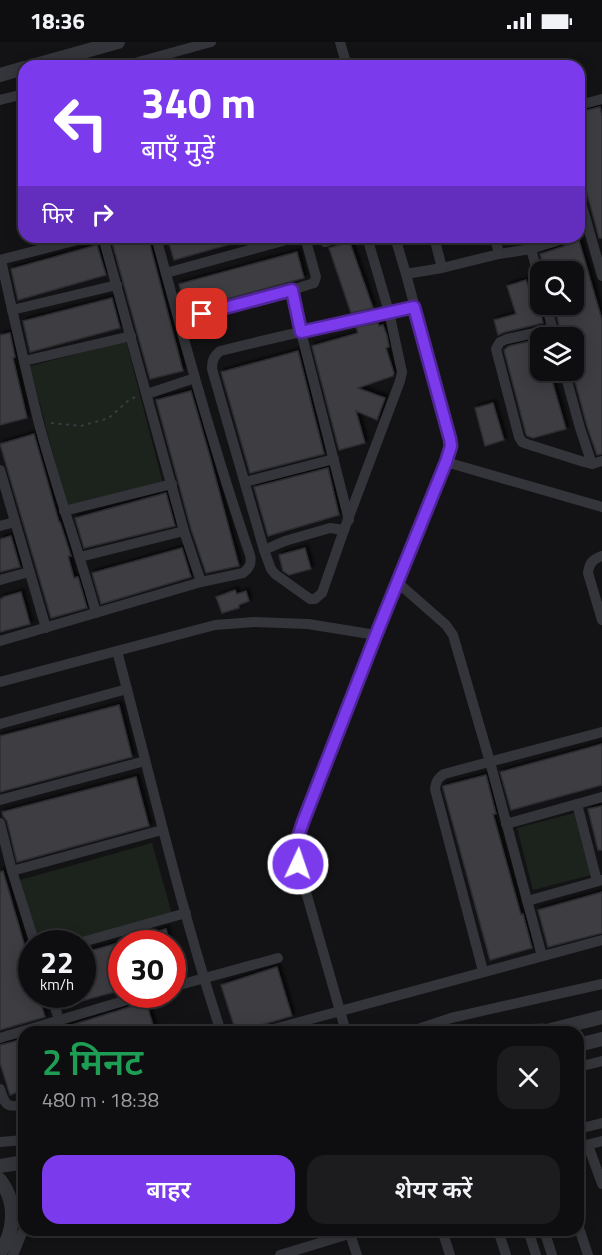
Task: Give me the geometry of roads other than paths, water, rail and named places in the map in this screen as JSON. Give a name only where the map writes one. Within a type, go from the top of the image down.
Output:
[{"type":"street","points":[[54,60],[118,42]]},
{"type":"street","points":[[146,60],[211,42]]},
{"type":"street","points":[[340,42],[345,60]]},
{"type":"street","points":[[0,75],[18,70]]},
{"type":"street","points":[[0,100],[18,95]]},
{"type":"street","points":[[585,103],[602,99]]},
{"type":"street","points":[[585,235],[602,276]]},
{"type":"street","points":[[66,243],[0,260],[39,421],[96,613]]},
{"type":"street","points":[[105,243],[184,531],[201,582]]},
{"type":"street","points":[[0,640],[201,582],[243,573],[252,561],[227,487],[158,243]]},
{"type":"street","points":[[166,273],[275,243]]},
{"type":"street","points":[[179,320],[311,284],[316,280],[316,276],[307,243]]},
{"type":"street","points":[[369,243],[389,312],[402,372],[322,593],[315,600],[307,597],[271,569],[212,362],[220,351],[389,312],[414,307]]},
{"type":"street","points":[[344,1026],[298,864],[299,834],[451,446],[398,243]]},
{"type":"street","points":[[436,243],[442,268]]},
{"type":"street","points":[[496,243],[499,254]]},
{"type":"street","points":[[406,274],[531,249],[550,243]]},
{"type":"street","points":[[531,249],[534,261]]},
{"type":"street","points":[[12,310],[117,285]]},
{"type":"street","points":[[292,290],[334,459],[346,525]]},
{"type":"street","points":[[24,361],[131,336]]},
{"type":"street","points":[[530,336],[507,339],[497,344],[496,349],[522,442],[597,463]]},
{"type":"street","points":[[147,394],[195,378]]},
{"type":"street","points":[[567,381],[580,428],[597,463]]},
{"type":"street","points":[[245,482],[334,459]]},
{"type":"street","points":[[446,462],[602,507]]},
{"type":"street","points":[[0,470],[46,628]]},
{"type":"street","points":[[64,511],[172,484]]},
{"type":"street","points":[[0,526],[15,522]]},
{"type":"street","points":[[264,550],[285,541],[346,525]]},
{"type":"street","points":[[80,557],[184,531]]},
{"type":"street","points":[[602,556],[591,562],[588,573],[602,618]]},
{"type":"street","points":[[0,580],[29,572]]},
{"type":"street","points":[[397,582],[446,625],[453,635],[542,956]]},
{"type":"street","points":[[0,682],[215,625],[254,622],[308,624],[376,635]]},
{"type":"street","points":[[117,651],[162,830],[203,978],[219,1026]]},
{"type":"street","points":[[0,724],[127,689]]},
{"type":"street","points":[[483,971],[435,783],[444,774],[602,732]]},
{"type":"street","points":[[0,800],[145,761]]},
{"type":"street","points":[[506,824],[602,797]]},
{"type":"street","points":[[526,901],[599,881],[577,804]]},
{"type":"street","points":[[0,823],[31,930]]},
{"type":"street","points":[[12,871],[162,830]]},
{"type":"street","points":[[96,938],[186,913]]},
{"type":"street","points":[[284,1026],[602,940]]},
{"type":"street","points":[[186,983],[278,958]]},
{"type":"street","points":[[427,1026],[450,1018],[602,984]]},
{"type":"street","points":[[39,1026],[108,1006]]},
{"type":"street","points":[[55,1008],[59,1020]]},
{"type":"street","points":[[569,1026],[602,1017]]},
{"type":"street","points":[[0,1038],[18,1033]]},
{"type":"street","points":[[584,1044],[602,1039]]},
{"type":"street","points":[[584,1066],[602,1061]]},
{"type":"street","points":[[0,1089],[5,1103],[9,1106],[18,1106]]},
{"type":"street","points":[[584,1128],[602,1123]]},
{"type":"street","points":[[0,1142],[18,1140]]},
{"type":"street","points":[[584,1146],[602,1141]]},
{"type":"street","points":[[584,1148],[602,1184]]},
{"type":"street","points":[[0,1166],[18,1163]]},
{"type":"street","points":[[0,1180],[18,1226],[13,1255]]},
{"type":"street","points":[[0,1253],[18,1226]]},
{"type":"street","points":[[280,1255],[343,1236]]},
{"type":"street","points":[[351,1236],[357,1255]]},
{"type":"street","points":[[444,1236],[450,1255]]},
{"type":"street","points":[[500,1236],[506,1255]]},
{"type":"street","points":[[530,1236],[536,1255]]},
{"type":"street","points":[[546,1236],[552,1255]]},
{"type":"street","points":[[582,1236],[588,1255]]}]
